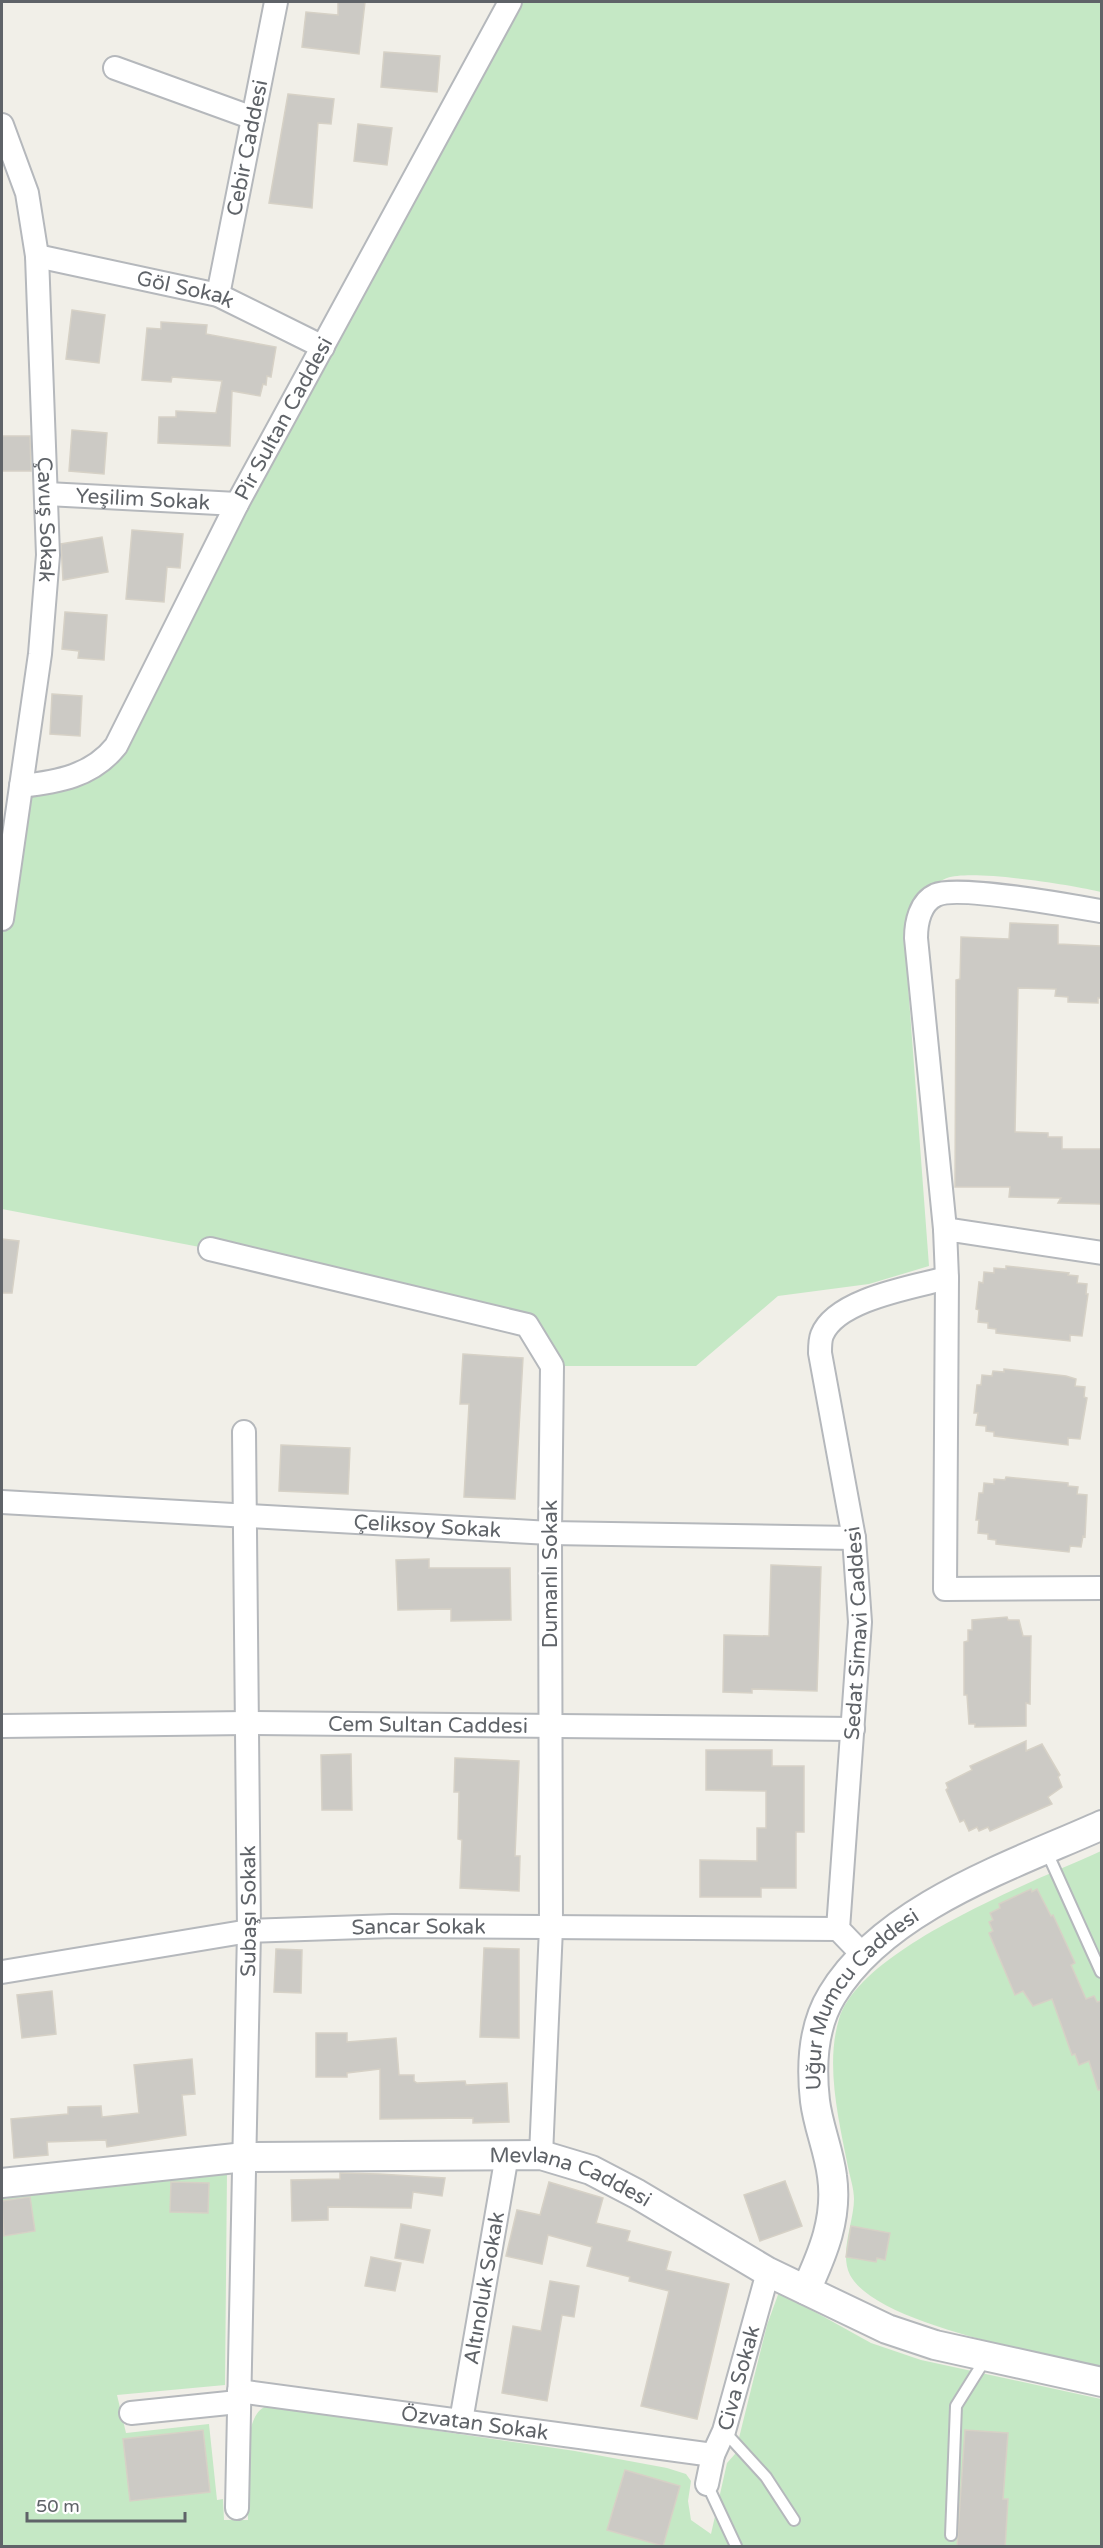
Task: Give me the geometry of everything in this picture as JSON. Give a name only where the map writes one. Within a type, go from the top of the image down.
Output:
[{"type":"street","name":"Cebir Caddesi","points":[[218,296],[276,2]]},
{"type":"street","name":"Pir Sultan Caddesi","points":[[21,786],[46,783],[85,772],[106,758],[116,746],[237,504],[510,2]]},
{"type":"street","points":[[115,68],[253,118]]},
{"type":"street","name":"Çavuş Sokak","points":[[2,125],[27,193],[37,256],[47,494],[46,606],[2,919]]},
{"type":"street","name":"Göl Sokak","points":[[37,256],[218,296],[323,347]]},
{"type":"street","name":"Yeşilim Sokak","points":[[47,494],[237,504]]},
{"type":"street","points":[[1100,911],[1034,899],[955,893],[937,894],[925,904],[916,922],[916,938],[945,1228],[947,1278],[945,1589],[1101,1588]]},
{"type":"street","points":[[945,1228],[1101,1253]]},
{"type":"street","name":"Dumanlı Sokak","points":[[210,1249],[527,1325],[552,1366],[551,1928],[542,2155]]},
{"type":"street","name":"Sedat Simavi Caddesi","points":[[838,1929],[860,1622],[854,1538],[820,1353],[822,1335],[838,1316],[867,1299],[947,1278]]},
{"type":"street","name":"Subaşı Sokak","points":[[237,2508],[249,1931],[244,1432]]},
{"type":"street","name":"Çeliksoy Sokak","points":[[2,1502],[550,1533],[854,1538]]},
{"type":"street","name":"Cem Sultan Caddesi","points":[[2,1726],[247,1723],[853,1729]]},
{"type":"street","name":"Uğur Mumcu Caddesi","points":[[806,2290],[825,2249],[833,2216],[833,2178],[816,2103],[813,2066],[817,2034],[831,1995],[864,1956],[914,1914],[947,1895],[1101,1825]]},
{"type":"street","name":"Sancar Sokak","points":[[2,1972],[249,1931],[392,1926],[838,1929]]},
{"type":"street","points":[[838,1929],[864,1956]]},
{"type":"street","name":"Mevlana Caddesi","points":[[2,2183],[245,2157],[542,2155],[571,2162],[609,2179],[768,2272],[887,2330],[935,2345],[1101,2382]]},
{"type":"street","name":"Altınoluk Sokak","points":[[461,2421],[507,2156]]},
{"type":"street","name":"Civa Sokak","points":[[707,2484],[713,2455],[724,2431],[768,2272]]},
{"type":"street","name":"Özvatan Sokak","points":[[131,2413],[239,2396],[461,2421],[713,2455]]},
{"type":"lane","points":[[1046,1850],[1101,1972]]},
{"type":"lane","points":[[951,2535],[956,2406],[987,2357]]},
{"type":"lane","points":[[724,2431],[766,2477],[794,2520]]},
{"type":"lane","points":[[707,2484],[736,2547]]},
{"type":"green space","points":[[510,2],[1101,2],[1101,892],[1023,879],[978,875],[947,878],[929,888],[921,897],[909,921],[906,958],[929,1266],[869,1284],[778,1296],[696,1366],[552,1366],[527,1325],[210,1249],[2,1209],[2,919],[21,786],[94,768]]},
{"type":"green space","points":[[1101,1851],[1101,2367],[965,2335],[927,2323],[893,2309],[866,2293],[850,2275],[846,2247],[854,2195],[835,2093],[833,2055],[839,2019],[854,1992],[880,1967],[914,1942],[954,1919],[995,1898]]},
{"type":"green space","points":[[227,2171],[225,2385],[117,2395],[126,2433],[209,2424],[217,2500],[223,2499],[224,2520],[248,2520],[249,2438],[259,2411],[268,2406],[575,2451],[667,2468],[686,2474],[691,2481],[688,2501],[691,2520],[711,2534],[727,2463],[735,2454],[767,2325],[779,2292],[871,2343],[921,2360],[1101,2399],[1101,2546],[2,2546],[2,2199],[94,2184]]},
{"type":"building","points":[[338,2],[365,2],[359,54],[302,47],[306,12],[338,15]]},
{"type":"building","points":[[384,52],[440,56],[437,92],[381,87]]},
{"type":"building","points":[[288,94],[334,99],[331,124],[318,123],[312,208],[269,203]]},
{"type":"building","points":[[358,124],[392,128],[387,165],[354,161]]},
{"type":"building","points":[[72,310],[105,315],[99,363],[66,359]]},
{"type":"building","points":[[161,322],[207,325],[206,334],[276,347],[271,377],[267,376],[266,385],[263,384],[260,396],[232,391],[230,446],[158,443],[159,417],[176,417],[176,411],[216,413],[222,381],[172,377],[171,382],[142,380],[147,328],[161,329]]},
{"type":"building","points":[[72,430],[107,433],[104,474],[69,471]]},
{"type":"building","points":[[2,436],[30,436],[31,471],[2,471]]},
{"type":"building","points":[[132,530],[183,534],[180,568],[167,567],[164,602],[126,599]]},
{"type":"building","points":[[102,537],[108,572],[63,580],[61,544]]},
{"type":"building","points":[[65,612],[107,615],[104,660],[78,658],[79,651],[62,649]]},
{"type":"building","points":[[52,694],[82,696],[80,736],[50,734]]},
{"type":"building","points":[[1010,923],[1058,925],[1058,944],[1101,946],[1101,998],[1098,998],[1098,1003],[1068,1002],[1068,997],[1055,996],[1056,989],[1018,988],[1015,1132],[1048,1133],[1048,1137],[1062,1137],[1062,1149],[1101,1149],[1101,1204],[1058,1203],[1061,1198],[1009,1197],[1010,1187],[955,1187],[956,980],[960,979],[961,937],[1009,939]]},
{"type":"building","points":[[2,1239],[19,1241],[12,1293],[2,1293]]},
{"type":"building","points":[[1006,1266],[1069,1273],[1068,1275],[1078,1276],[1077,1283],[1087,1284],[1086,1294],[1088,1294],[1082,1336],[1070,1335],[1070,1341],[996,1333],[996,1329],[988,1328],[988,1323],[978,1322],[979,1310],[976,1309],[979,1282],[983,1283],[984,1272],[994,1273],[994,1268],[1006,1269]]},
{"type":"building","points":[[463,1354],[523,1358],[515,1499],[464,1497],[469,1404],[460,1404]]},
{"type":"building","points":[[1004,1369],[1066,1376],[1076,1379],[1075,1386],[1085,1387],[1084,1397],[1087,1398],[1080,1439],[1068,1438],[1068,1445],[994,1436],[994,1432],[986,1431],[986,1426],[976,1425],[978,1413],[974,1413],[977,1385],[981,1385],[982,1375],[992,1376],[993,1371],[1004,1372]]},
{"type":"building","points":[[281,1445],[350,1448],[348,1494],[279,1491]]},
{"type":"building","points":[[1006,1477],[1068,1483],[1068,1486],[1078,1487],[1077,1494],[1087,1495],[1085,1537],[1083,1536],[1081,1547],[1070,1546],[1069,1552],[996,1544],[996,1540],[988,1539],[988,1534],[978,1533],[979,1520],[976,1520],[979,1493],[983,1493],[984,1483],[994,1484],[994,1479],[1005,1480]]},
{"type":"building","points":[[429,1559],[429,1568],[510,1568],[511,1620],[451,1621],[451,1609],[398,1610],[396,1560]]},
{"type":"building","points":[[771,1565],[821,1567],[817,1691],[752,1689],[752,1693],[723,1692],[724,1635],[769,1636]]},
{"type":"building","points":[[1007,1617],[1008,1620],[1019,1620],[1023,1636],[1031,1636],[1030,1704],[1026,1703],[1026,1726],[975,1727],[975,1724],[969,1724],[967,1695],[964,1695],[964,1642],[968,1641],[968,1630],[972,1630],[972,1620]]},
{"type":"building","points":[[1026,1741],[1026,1751],[1042,1744],[1060,1775],[1058,1777],[1062,1787],[1048,1797],[1052,1804],[990,1831],[988,1827],[979,1831],[977,1827],[969,1831],[964,1820],[960,1822],[946,1790],[948,1788],[946,1783],[972,1770],[970,1766]]},
{"type":"building","points":[[706,1750],[772,1750],[772,1766],[804,1766],[804,1832],[796,1832],[796,1888],[761,1888],[761,1897],[700,1897],[700,1860],[757,1861],[757,1828],[766,1828],[766,1791],[706,1790]]},
{"type":"building","points":[[351,1754],[352,1810],[322,1810],[321,1755]]},
{"type":"building","points":[[455,1758],[519,1761],[515,1856],[520,1856],[519,1891],[460,1888],[462,1840],[458,1839],[459,1792],[454,1792]]},
{"type":"building","points":[[1031,1889],[1032,1892],[1037,1889],[1051,1916],[1053,1915],[1075,1963],[1071,1965],[1086,1999],[1094,1996],[1097,2002],[1101,2001],[1101,2090],[1098,2090],[1089,2061],[1079,2065],[1075,2054],[1072,2055],[1052,1999],[1033,2006],[1023,1991],[1015,1995],[989,1933],[993,1931],[989,1922],[993,1920],[990,1913],[1000,1908],[999,1904]]},
{"type":"building","points":[[484,1948],[519,1949],[519,2038],[480,2037]]},
{"type":"building","points":[[276,1949],[302,1950],[301,1993],[274,1992]]},
{"type":"building","points":[[52,1991],[56,2034],[22,2038],[17,1995]]},
{"type":"building","points":[[316,2033],[347,2033],[347,2042],[396,2038],[399,2075],[414,2075],[414,2081],[417,2083],[465,2081],[466,2085],[507,2083],[509,2122],[473,2123],[473,2118],[380,2119],[380,2069],[347,2073],[347,2077],[316,2077]]},
{"type":"building","points":[[192,2059],[195,2094],[182,2095],[186,2135],[107,2147],[106,2140],[47,2142],[48,2155],[14,2158],[11,2119],[68,2114],[68,2107],[101,2106],[102,2117],[139,2113],[134,2065]]},
{"type":"building","points":[[340,2173],[445,2178],[442,2196],[413,2192],[411,2208],[328,2207],[328,2220],[292,2221],[291,2180],[340,2179]]},
{"type":"building","points":[[785,2181],[802,2226],[760,2241],[744,2195]]},
{"type":"building","points":[[171,2182],[209,2183],[208,2213],[170,2212]]},
{"type":"building","points":[[549,2182],[603,2198],[596,2223],[630,2231],[627,2241],[671,2252],[666,2270],[729,2284],[697,2419],[641,2406],[669,2291],[629,2281],[630,2277],[587,2266],[592,2247],[548,2235],[542,2264],[506,2256],[517,2210],[540,2215]]},
{"type":"building","points":[[30,2197],[35,2231],[4,2236],[2,2201]]},
{"type":"building","points":[[401,2224],[430,2230],[423,2263],[395,2258]]},
{"type":"building","points":[[851,2226],[890,2233],[885,2260],[877,2258],[876,2262],[846,2257]]},
{"type":"building","points":[[371,2257],[401,2263],[395,2291],[365,2286]]},
{"type":"building","points":[[550,2281],[579,2286],[574,2317],[562,2315],[547,2401],[502,2393],[513,2326],[541,2331]]},
{"type":"building","points":[[203,2430],[210,2492],[130,2501],[123,2439]]},
{"type":"building","points":[[965,2430],[1008,2433],[1003,2499],[1008,2499],[1005,2547],[957,2547]]},
{"type":"building","points":[[625,2470],[680,2486],[663,2546],[607,2530]]}]
